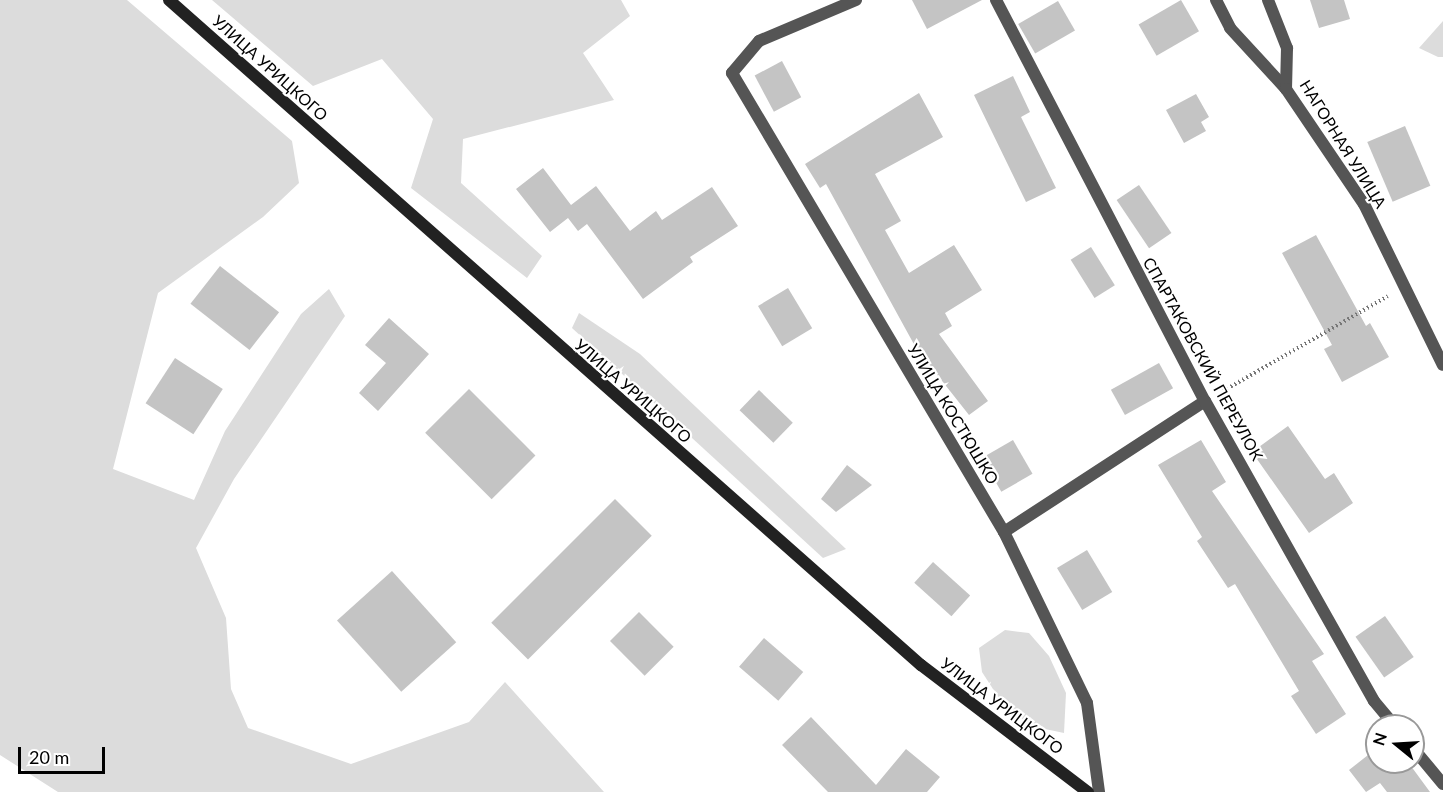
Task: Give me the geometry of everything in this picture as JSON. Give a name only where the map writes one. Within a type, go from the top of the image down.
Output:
[{"type":"main road","name":"УЛИЦА УРИЦКОГО","points":[[169,0],[921,665],[1088,792]]},
{"type":"street","name":"УЛИЦА КОСТЮШКО","points":[[856,0],[759,41],[732,73],[1004,532],[1087,703],[1099,792]]},
{"type":"street","name":"СПАРТАКОВСКИЙ ПЕРЕУЛОК","points":[[996,0],[1205,401],[1374,701],[1385,714]]},
{"type":"street","points":[[1216,0],[1230,28],[1286,89]]},
{"type":"street","name":"НАГОРНАЯ УЛИЦА","points":[[1268,0],[1287,48],[1286,89],[1364,204],[1443,365]]},
{"type":"street","points":[[1004,532],[1205,401]]},
{"type":"street","points":[[1425,762],[1443,784]]},
{"type":"path","points":[[1205,401],[1404,286]]},
{"type":"shaded area","points":[[0,0],[127,0],[292,141],[299,183],[263,217],[158,293],[113,469],[194,500],[225,431],[301,314],[329,289],[345,316],[234,479],[196,548],[226,618],[231,689],[248,728],[351,764],[469,722],[505,682],[604,792],[58,792],[0,755]]},
{"type":"shaded area","points":[[212,0],[621,0],[630,16],[583,53],[614,100],[463,139],[461,183],[542,256],[527,278],[411,188],[433,119],[382,59],[313,86]]},
{"type":"shaded area","points":[[1443,21],[1443,57],[1438,57],[1419,48]]},
{"type":"shaded area","points":[[579,313],[640,354],[846,549],[823,558],[572,328]]},
{"type":"shaded area","points":[[1005,630],[1029,633],[1049,656],[1066,693],[1064,733],[1031,726],[1002,703],[982,672],[979,648]]},
{"type":"building","points":[[912,0],[982,0],[927,29]]},
{"type":"building","points":[[1181,0],[1199,31],[1157,56],[1139,25]]},
{"type":"building","points":[[1310,0],[1344,0],[1350,19],[1319,28]]},
{"type":"building","points":[[1058,1],[1075,30],[1035,53],[1018,24]]},
{"type":"building","points":[[782,61],[801,97],[774,112],[755,76]]},
{"type":"building","points":[[1013,76],[1030,112],[1021,117],[1056,188],[1026,202],[974,95]]},
{"type":"building","points":[[919,93],[943,137],[875,174],[901,221],[885,230],[909,273],[954,245],[982,290],[945,313],[952,326],[939,334],[988,401],[969,415],[916,348],[826,184],[820,188],[805,164]]},
{"type":"building","points":[[1196,94],[1209,117],[1201,122],[1206,131],[1184,143],[1166,110]]},
{"type":"building","points":[[1405,126],[1430,186],[1393,202],[1367,142]]},
{"type":"building","points":[[543,168],[571,205],[596,186],[630,231],[656,211],[662,220],[712,187],[738,226],[690,257],[693,262],[643,299],[587,224],[578,231],[568,218],[550,232],[516,189]]},
{"type":"building","points":[[1139,185],[1171,233],[1149,248],[1117,200]]},
{"type":"building","points":[[1316,235],[1366,326],[1370,323],[1389,357],[1342,382],[1324,349],[1332,345],[1282,253]]},
{"type":"building","points":[[1091,247],[1115,285],[1094,298],[1071,260]]},
{"type":"building","points":[[220,266],[279,312],[250,350],[190,304]]},
{"type":"building","points":[[788,288],[812,328],[782,346],[758,306]]},
{"type":"building","points":[[389,318],[429,354],[378,411],[359,393],[386,363],[365,345]]},
{"type":"building","points":[[175,358],[223,389],[193,434],[146,403]]},
{"type":"building","points":[[1159,363],[1173,388],[1125,415],[1111,390]]},
{"type":"building","points":[[469,389],[535,455],[492,499],[425,433]]},
{"type":"building","points":[[759,390],[793,423],[773,443],[740,410]]},
{"type":"building","points":[[1288,426],[1325,479],[1334,473],[1353,503],[1309,533],[1252,452]]},
{"type":"building","points":[[1013,440],[1032,474],[1001,492],[982,458]]},
{"type":"building","points":[[1201,440],[1226,482],[1212,491],[1324,654],[1312,661],[1346,714],[1316,734],[1291,696],[1299,691],[1235,584],[1228,588],[1197,541],[1202,537],[1158,465]]},
{"type":"building","points":[[847,465],[872,485],[836,512],[821,499]]},
{"type":"building","points":[[615,499],[652,536],[528,660],[491,623]]},
{"type":"building","points":[[1087,550],[1112,592],[1082,610],[1057,568]]},
{"type":"building","points":[[933,562],[970,595],[951,616],[914,583]]},
{"type":"building","points":[[392,571],[456,642],[401,692],[337,621]]},
{"type":"building","points":[[639,612],[674,647],[645,676],[610,641]]},
{"type":"building","points":[[1385,616],[1414,657],[1384,678],[1356,637]]},
{"type":"building","points":[[764,638],[803,672],[778,701],[739,667]]},
{"type":"building","points":[[811,717],[876,785],[906,749],[940,777],[927,792],[828,792],[782,745]]},
{"type":"building","points":[[1365,757],[1365,774],[1417,774],[1430,792],[1387,792],[1380,783],[1366,792],[1349,770]]}]
